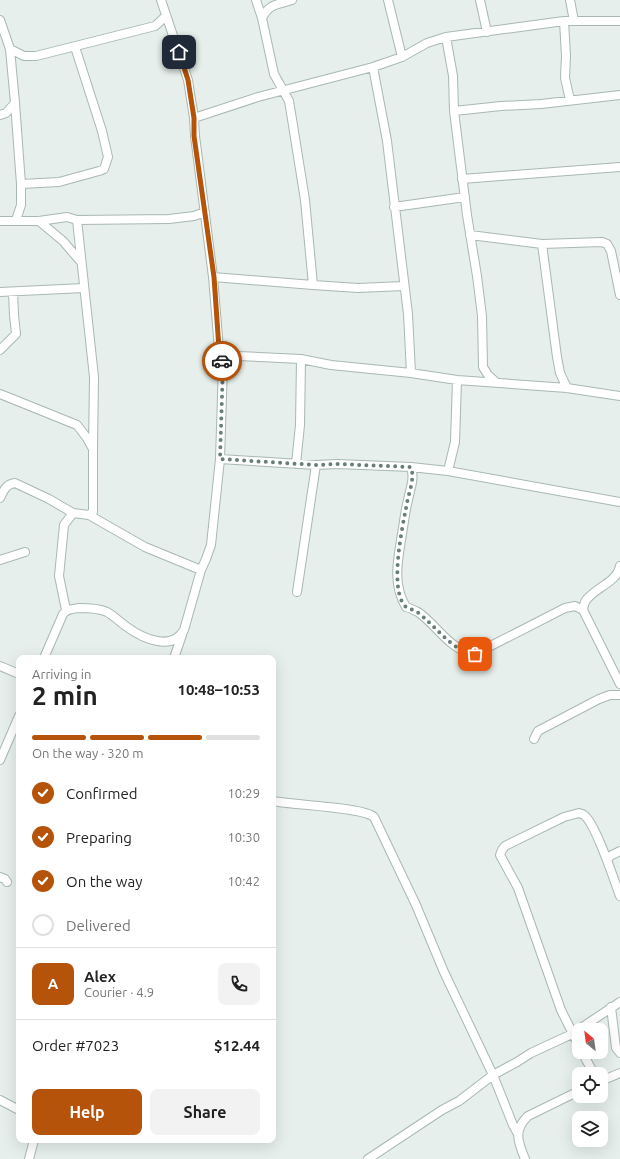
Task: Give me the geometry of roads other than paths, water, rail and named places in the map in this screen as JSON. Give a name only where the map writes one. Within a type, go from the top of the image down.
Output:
[{"type":"street","points":[[160,0],[188,80],[194,118],[194,136],[214,277],[219,345],[223,365],[220,459],[211,545],[201,570],[175,655]]},
{"type":"street","points":[[256,0],[262,18],[274,74],[289,101],[305,200],[313,285]]},
{"type":"street","points":[[262,18],[266,10],[270,7],[292,0]]},
{"type":"street","points":[[388,0],[402,57]]},
{"type":"street","points":[[480,0],[487,32]]},
{"type":"street","points":[[570,0],[574,21]]},
{"type":"street","points":[[10,50],[24,56],[36,56],[155,26],[166,16]]},
{"type":"street","points":[[0,20],[10,50],[15,103],[21,184],[21,206],[16,220]]},
{"type":"street","points":[[564,21],[566,56],[565,78],[570,100]]},
{"type":"street","points":[[194,118],[228,106],[372,67],[402,57],[426,43],[446,37],[564,21],[620,21]]},
{"type":"street","points":[[155,26],[172,33]]},
{"type":"street","points":[[446,37],[453,76],[454,111],[462,179],[482,316],[483,366],[488,375],[497,383]]},
{"type":"street","points":[[21,184],[59,182],[104,169],[107,162],[108,157],[102,131],[74,47]]},
{"type":"street","points":[[372,67],[388,141],[394,207],[410,340],[412,373]]},
{"type":"street","points":[[454,111],[501,106],[541,104],[620,95]]},
{"type":"street","points":[[15,103],[3,114],[16,119]]},
{"type":"street","points":[[462,179],[620,167]]},
{"type":"street","points":[[394,207],[465,197]]},
{"type":"street","points":[[21,206],[35,221],[64,241],[81,262]]},
{"type":"street","points":[[0,221],[35,221],[67,217],[77,220],[169,219],[194,216],[205,212]]},
{"type":"street","points":[[77,220],[94,377],[94,512],[89,515]]},
{"type":"street","points":[[470,235],[542,244],[602,242],[607,244],[611,252],[620,295]]},
{"type":"street","points":[[542,244],[557,357],[560,373],[567,388]]},
{"type":"street","points":[[214,277],[358,288],[404,286]]},
{"type":"street","points":[[0,292],[84,288]]},
{"type":"street","points":[[0,350],[16,334],[13,292]]},
{"type":"street","points":[[219,345],[226,351],[238,356],[301,359],[330,365],[412,373],[457,380],[567,388],[620,396]]},
{"type":"street","points":[[223,365],[238,356]]},
{"type":"street","points":[[296,464],[300,425],[301,359]]},
{"type":"street","points":[[448,471],[456,442],[457,380]]},
{"type":"street","points":[[0,394],[77,425],[93,449]]},
{"type":"street","points":[[77,425],[93,419]]},
{"type":"street","points":[[220,459],[316,465],[337,464],[411,467],[448,471],[620,502]]},
{"type":"street","points":[[297,592],[316,465]]},
{"type":"street","points":[[411,467],[413,476],[407,502],[397,569],[401,595],[406,607],[417,611],[450,642],[464,652],[475,654],[565,608],[575,606],[583,610],[620,684]]},
{"type":"street","points":[[0,498],[4,489],[9,484],[15,483],[73,513],[89,515],[146,547],[201,570]]},
{"type":"street","points":[[66,610],[59,576],[64,525],[73,513]]},
{"type":"street","points":[[0,560],[25,552]]},
{"type":"street","points":[[583,610],[588,597],[611,580],[619,571],[620,566]]},
{"type":"street","points":[[45,655],[62,614],[66,610],[84,608],[102,610],[132,631],[161,642],[169,642],[182,635]]},
{"type":"street","points":[[0,666],[16,673]]},
{"type":"street","points":[[534,738],[538,731],[599,699],[610,695],[620,695]]},
{"type":"street","points":[[0,760],[16,723]]},
{"type":"street","points":[[276,801],[349,810],[370,814],[374,817],[416,905],[444,972],[493,1075],[512,1125],[518,1134]]},
{"type":"street","points":[[368,1159],[459,1100],[493,1075],[531,1053],[572,1034],[557,998],[518,888],[500,855],[505,846],[564,817],[579,813],[585,815],[607,860],[620,896]]},
{"type":"street","points":[[607,860],[610,856],[620,851]]},
{"type":"street","points":[[587,1023],[610,1007],[620,1002]]},
{"type":"street","points":[[610,1007],[616,1048],[620,1053]]},
{"type":"street","points":[[608,1078],[620,1073]]},
{"type":"street","points":[[525,1159],[518,1141],[521,1122],[528,1116],[572,1094]]},
{"type":"street","points":[[0,1100],[16,1108]]},
{"type":"street","points":[[29,1159],[33,1143]]}]
